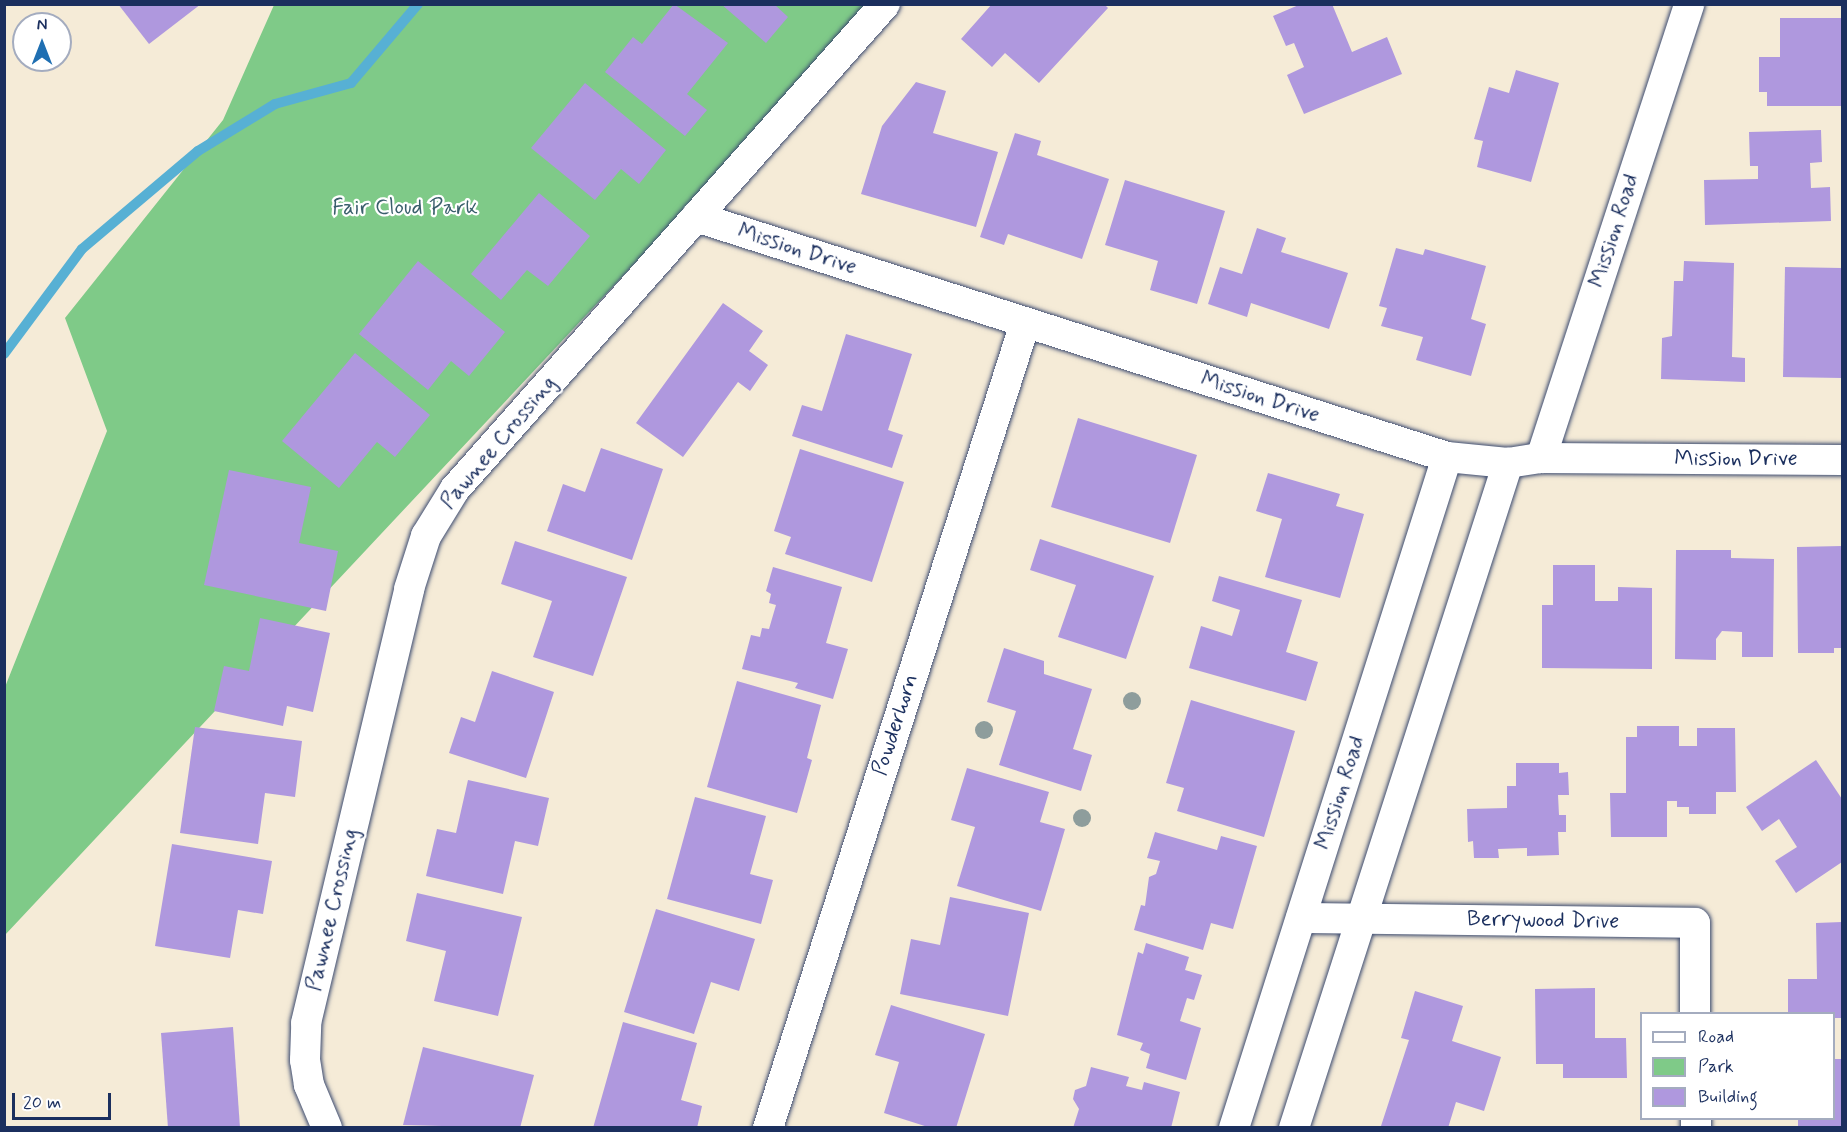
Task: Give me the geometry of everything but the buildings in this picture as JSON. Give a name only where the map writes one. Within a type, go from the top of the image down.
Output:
[{"type":"street","name":"Pawnee Crossing","points":[[327,1128],[309,1085],[305,1060],[306,1023],[409,589],[426,536],[455,489],[885,4]]},
{"type":"street","name":"Mission Road","points":[[1540,458],[1689,4]]},
{"type":"street","name":"Mission Drive","points":[[696,218],[1447,457],[1508,463],[1540,458],[1842,460]]},
{"type":"street","name":"Powderhorn","points":[[768,1128],[1025,323]]},
{"type":"street","name":"Mission Road","points":[[1234,1128],[1447,457]]},
{"type":"street","points":[[1294,1128],[1508,463]]},
{"type":"street","name":"Berrywood Drive","points":[[1301,918],[1695,923],[1695,1012]]},
{"type":"green space","name":"Fair Cloud Park","points":[[274,5],[877,5],[5,935],[5,687],[107,431],[65,318],[223,120]]},
{"type":"waterway","points":[[4,354],[82,249],[198,151],[275,104],[351,83],[418,4]]}]
